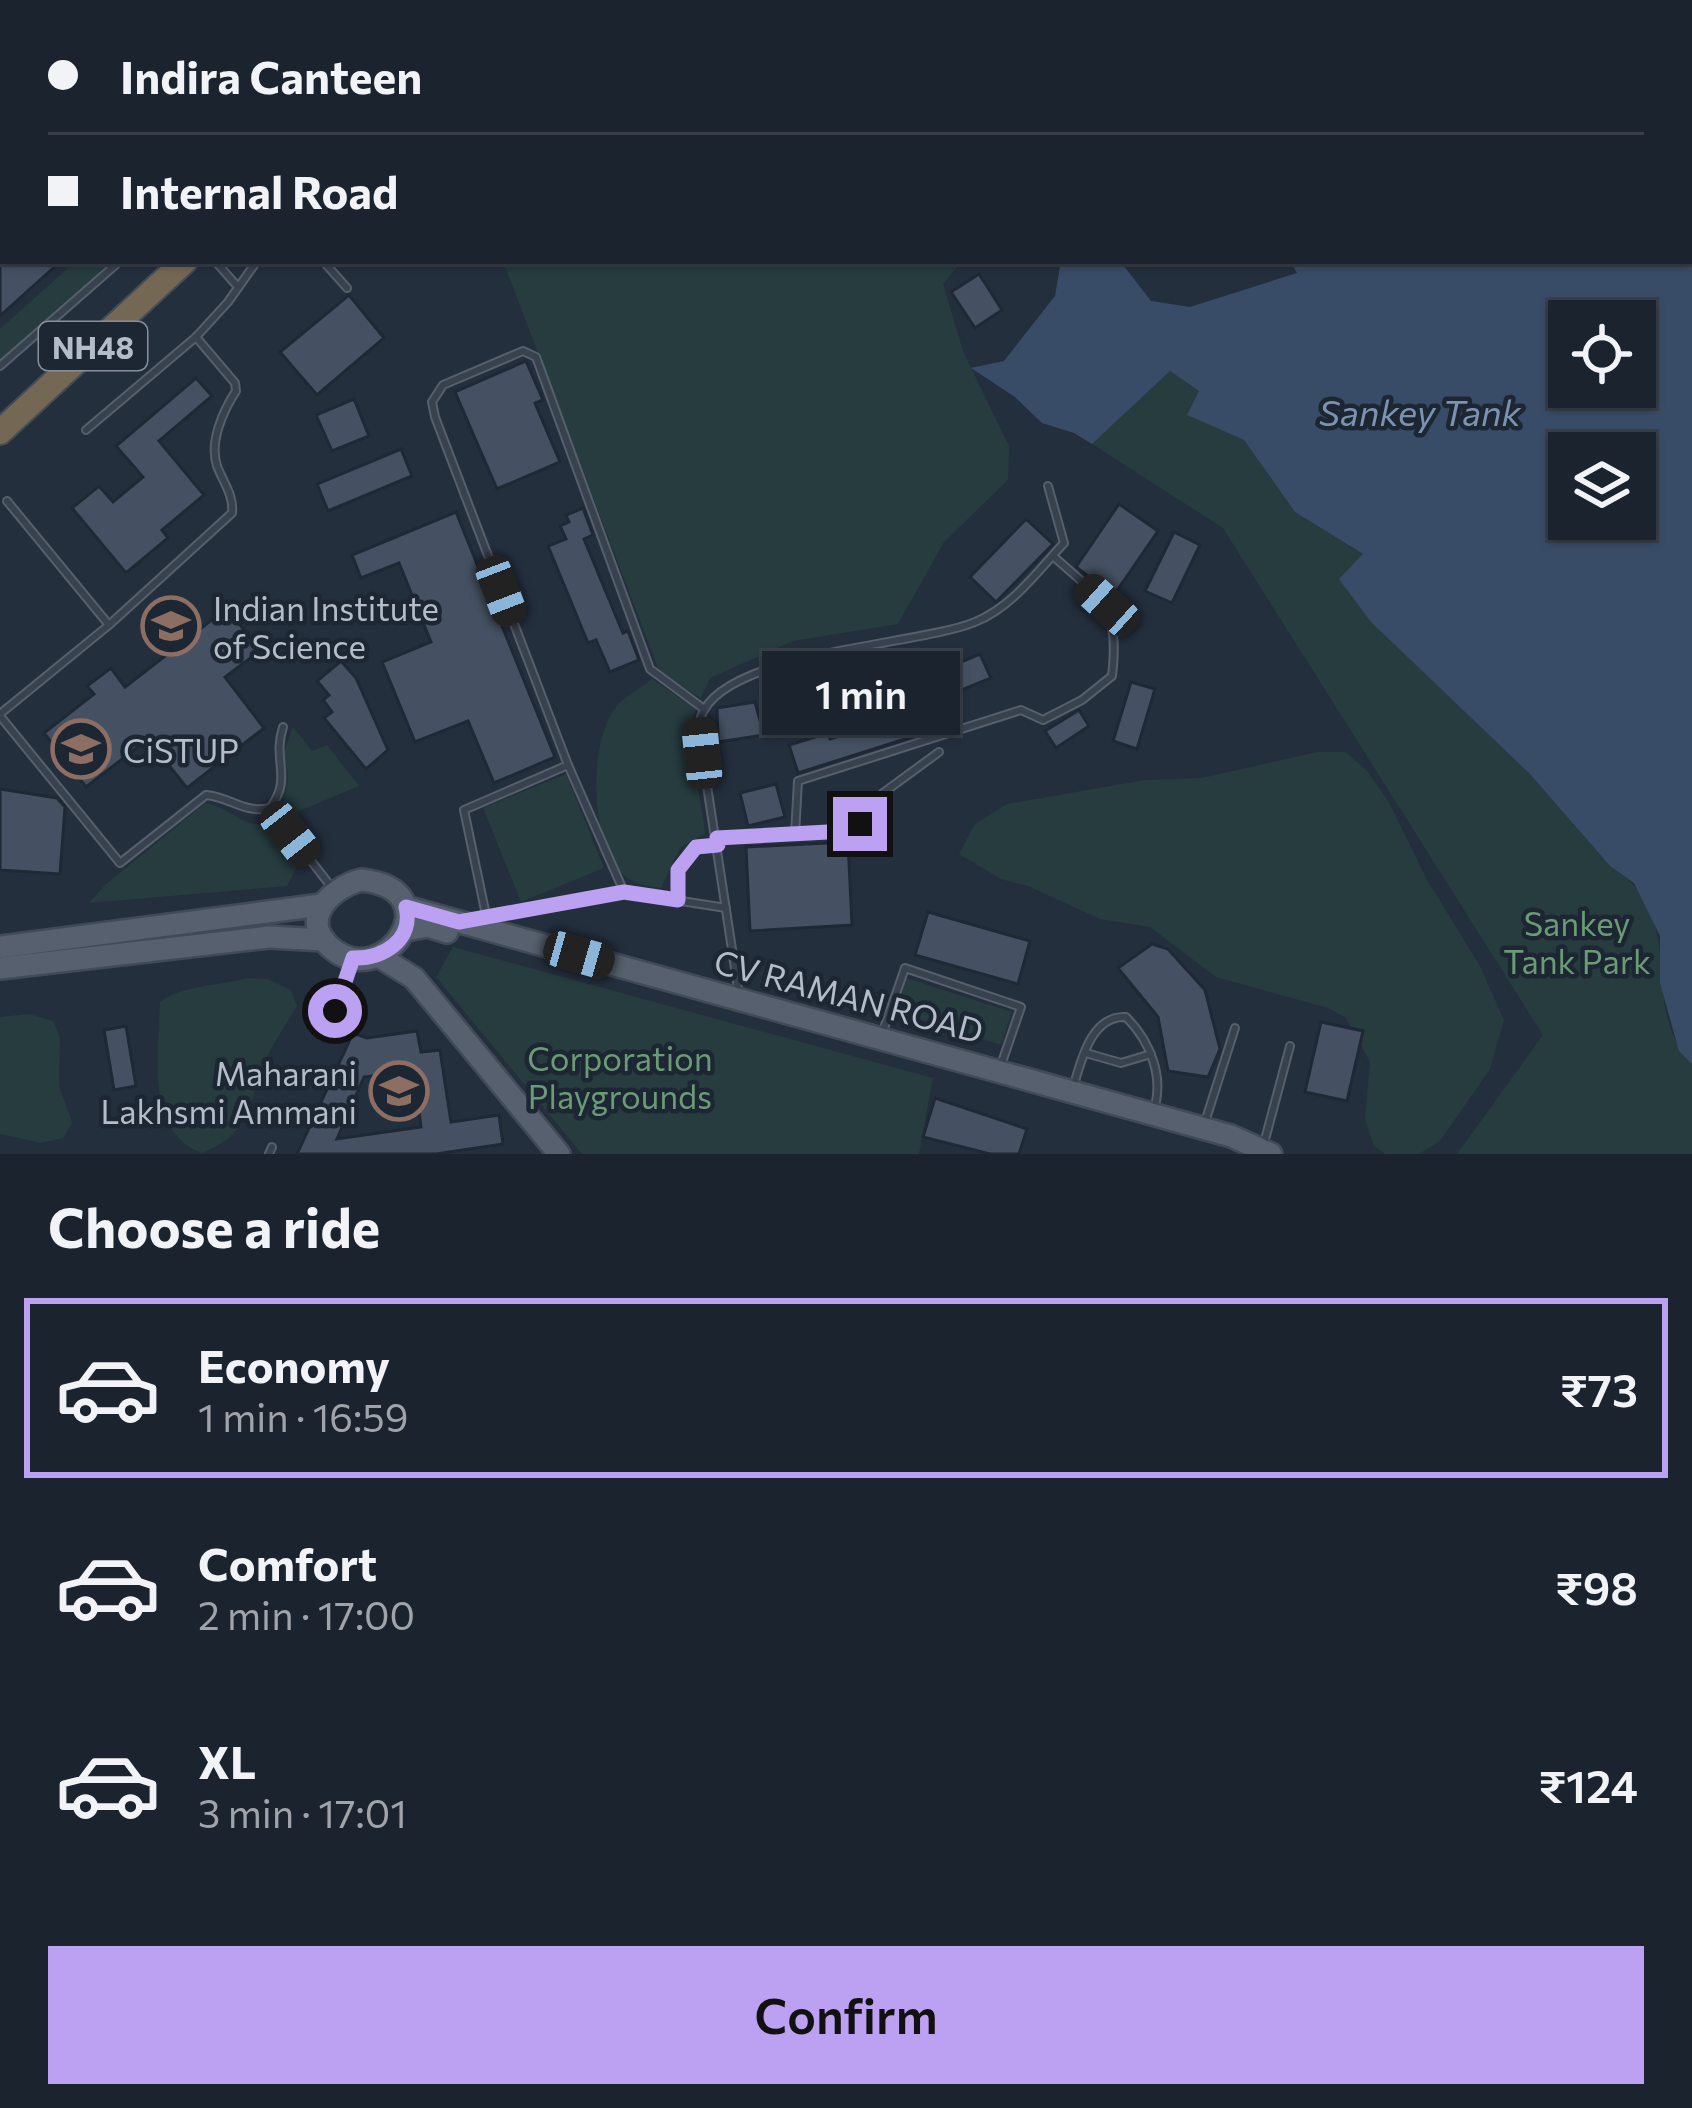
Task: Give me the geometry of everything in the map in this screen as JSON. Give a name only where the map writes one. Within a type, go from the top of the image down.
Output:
[{"type":"highway","name":"NH48","points":[[0,410],[163,264]]},
{"type":"highway","name":"NH48","points":[[0,432],[182,264]]},
{"type":"main road","points":[[0,947],[327,897],[361,880],[377,882],[406,918],[389,950],[378,956],[353,958],[334,951],[324,940],[269,937],[0,968]]},
{"type":"main road","points":[[324,940],[327,897]]},
{"type":"main road","name":"CV RAMAN ROAD","points":[[406,918],[459,922],[999,1071],[1075,1081],[1155,1106],[1264,1152]]},
{"type":"main road","name":"CV RAMAN ROAD","points":[[406,918],[1264,1152]]},
{"type":"main road","points":[[378,956],[415,978],[559,1154]]},
{"type":"lane","points":[[0,366],[117,264]]},
{"type":"lane","points":[[218,264],[238,287]]},
{"type":"lane","points":[[86,430],[196,337],[255,264]]},
{"type":"lane","points":[[326,264],[347,288]]},
{"type":"lane","points":[[196,337],[235,383],[236,391],[218,430],[214,460],[233,504],[232,513],[109,625],[0,715],[120,863],[206,795],[223,797],[244,809],[270,808]]},
{"type":"lane","points":[[624,892],[568,765],[432,402],[443,385],[523,351],[536,357],[650,669],[704,709]]},
{"type":"lane","points":[[739,999],[699,721],[704,709],[727,688],[782,664],[968,625],[1004,607],[1064,543],[1048,485]]},
{"type":"lane","points":[[7,501],[109,625]]},
{"type":"lane","points":[[795,834],[798,782],[1021,710],[1043,720],[1082,700],[1112,676],[1116,645],[1107,605],[1053,556]]},
{"type":"lane","points":[[270,808],[281,793],[283,772],[277,756],[283,727]]},
{"type":"lane","points":[[678,900],[678,870],[696,847],[717,841],[847,831],[860,824],[883,793],[939,752]]},
{"type":"lane","points":[[486,915],[464,810],[568,765]]},
{"type":"lane","points":[[270,808],[327,897]]},
{"type":"lane","points":[[459,922],[624,892],[726,908]]},
{"type":"lane","points":[[335,1011],[353,958]]},
{"type":"lane","points":[[881,1038],[905,968],[1021,1006],[999,1071]]},
{"type":"lane","points":[[1075,1081],[1101,1023],[1113,1016],[1126,1017],[1150,1054],[1160,1089],[1155,1106]]},
{"type":"lane","points":[[1203,1129],[1234,1028]]},
{"type":"lane","points":[[1264,1152],[1290,1046]]},
{"type":"lane","points":[[1086,1053],[1121,1063],[1150,1054]]},
{"type":"green space","points":[[73,264],[112,264],[0,361],[0,329]]},
{"type":"green space","points":[[504,264],[960,264],[943,284],[963,351],[1009,446],[1008,480],[944,542],[898,624],[793,641],[710,678],[701,698],[660,673]]},
{"type":"green space","name":"Sankey Tank Park","points":[[1170,371],[1200,391],[1187,415],[1244,440],[1295,512],[1364,555],[1529,773],[1610,866],[1635,886],[1650,910],[1657,935],[1667,1016],[1692,1064],[1692,1154],[1457,1154],[1543,1035],[1223,528],[1092,444]]},
{"type":"green space","points":[[652,679],[696,709],[689,726],[705,833],[680,848],[661,888],[630,880],[614,863],[596,795],[606,724],[618,704]]},
{"type":"green space","points":[[293,727],[312,751],[327,745],[359,786],[287,816],[280,808],[288,782],[283,755]]},
{"type":"green space","points":[[1318,752],[1346,752],[1368,772],[1480,966],[1504,1020],[1490,1069],[1440,1141],[1419,1154],[1385,1154],[1374,1146],[1365,1120],[1370,1062],[1346,1018],[1328,1008],[1216,977],[1150,927],[1100,919],[1028,886],[1001,879],[959,854],[975,824],[1007,804],[1145,780],[1202,778]]},
{"type":"green space","points":[[566,774],[604,868],[521,902],[483,808]]},
{"type":"green space","points":[[205,803],[253,824],[270,823],[301,860],[287,886],[89,903],[105,885]]},
{"type":"green space","name":"Corporation Playgrounds","points":[[453,947],[933,1078],[919,1154],[582,1154],[436,977]]},
{"type":"green space","points":[[906,978],[1012,1012],[1001,1045],[896,1012]]},
{"type":"green space","points":[[267,979],[291,990],[297,1006],[267,1057],[239,1127],[202,1153],[184,1143],[163,1109],[158,1066],[160,1002],[190,989]]},
{"type":"green space","points":[[29,1014],[53,1021],[60,1037],[59,1086],[72,1122],[63,1138],[41,1143],[0,1134],[0,1017]]},
{"type":"water","name":"Sankey Tank","points":[[1060,264],[1122,264],[1151,301],[1190,307],[1297,273],[1292,264],[1692,264],[1692,1064],[1679,1051],[1660,983],[1660,936],[1634,883],[1610,866],[1529,773],[1371,622],[1339,579],[1363,554],[1295,512],[1244,440],[1187,415],[1199,391],[1170,371],[1092,444],[1042,423],[1015,397],[971,368],[1004,361],[1055,296]]},
{"type":"building","points":[[0,264],[58,264],[0,316]]},
{"type":"building","points":[[979,274],[1002,310],[975,328],[951,292]]},
{"type":"building","points":[[349,295],[384,338],[317,395],[280,352]]},
{"type":"building","points":[[526,361],[543,400],[535,403],[560,462],[497,489],[455,392]]},
{"type":"building","points":[[196,378],[212,396],[159,441],[204,495],[162,530],[168,538],[126,573],[72,508],[99,486],[113,502],[143,477],[116,446]]},
{"type":"building","points":[[354,399],[369,436],[332,451],[316,415]]},
{"type":"building","points":[[401,449],[412,476],[328,511],[317,484]]},
{"type":"building","points":[[1119,504],[1158,531],[1114,595],[1076,567]]},
{"type":"building","points":[[583,508],[593,535],[584,539],[639,660],[610,672],[596,640],[588,643],[548,546],[566,539],[560,526],[569,522],[566,515]]},
{"type":"building","points":[[456,512],[555,757],[494,783],[468,721],[415,742],[382,662],[431,642],[399,563],[361,578],[352,555]]},
{"type":"building","points":[[1026,519],[1053,544],[996,602],[970,577]]},
{"type":"building","points":[[1174,532],[1200,545],[1172,603],[1145,591]]},
{"type":"building","points":[[227,608],[260,651],[225,677],[264,728],[187,788],[148,739],[86,787],[44,733],[94,694],[87,686],[111,668],[125,687]]},
{"type":"building","points":[[980,654],[991,678],[940,699],[930,675]]},
{"type":"building","points":[[341,661],[356,678],[388,750],[366,769],[324,718],[332,712],[323,700],[329,695],[317,681]]},
{"type":"building","points":[[830,664],[840,704],[799,714],[789,674]]},
{"type":"building","points":[[1131,682],[1155,689],[1137,749],[1113,741]]},
{"type":"building","points":[[755,702],[764,735],[718,742],[717,708]]},
{"type":"building","points":[[1079,710],[1089,726],[1056,748],[1045,731]]},
{"type":"building","points":[[915,713],[921,734],[798,773],[789,745],[828,733],[830,739]]},
{"type":"building","points":[[776,784],[785,817],[748,826],[740,793]]},
{"type":"building","points":[[0,789],[57,798],[65,807],[60,874],[0,870]]},
{"type":"building","points":[[848,842],[852,925],[750,931],[746,847]]},
{"type":"building","points":[[928,912],[1030,941],[1018,984],[915,955]]},
{"type":"building","points":[[1152,944],[1168,949],[1205,990],[1220,1049],[1208,1077],[1168,1071],[1158,1017],[1118,968]]},
{"type":"building","points":[[1321,1022],[1363,1031],[1347,1101],[1305,1092]]},
{"type":"building","points":[[126,1026],[136,1086],[114,1090],[104,1030]]},
{"type":"building","points":[[417,1031],[421,1052],[440,1050],[451,1122],[499,1115],[503,1144],[436,1154],[297,1154],[353,1033],[367,1038]],"holes":[[[414,1070],[421,1127],[337,1139],[364,1077]]]},
{"type":"building","points":[[935,1098],[1027,1129],[1019,1154],[990,1154],[923,1137]]},
{"type":"place","name":"Indian Institute of Science","points":[[171,626]]},
{"type":"place","name":"CiSTUP","points":[[81,749]]},
{"type":"place","name":"Maharani Lakhsmi Ammani","points":[[399,1091]]},
{"type":"route","points":[[335,1011],[353,958],[389,950],[406,929],[406,907],[459,922],[624,892],[678,900],[678,870],[696,847],[718,845],[717,838],[847,831],[860,824]]}]
